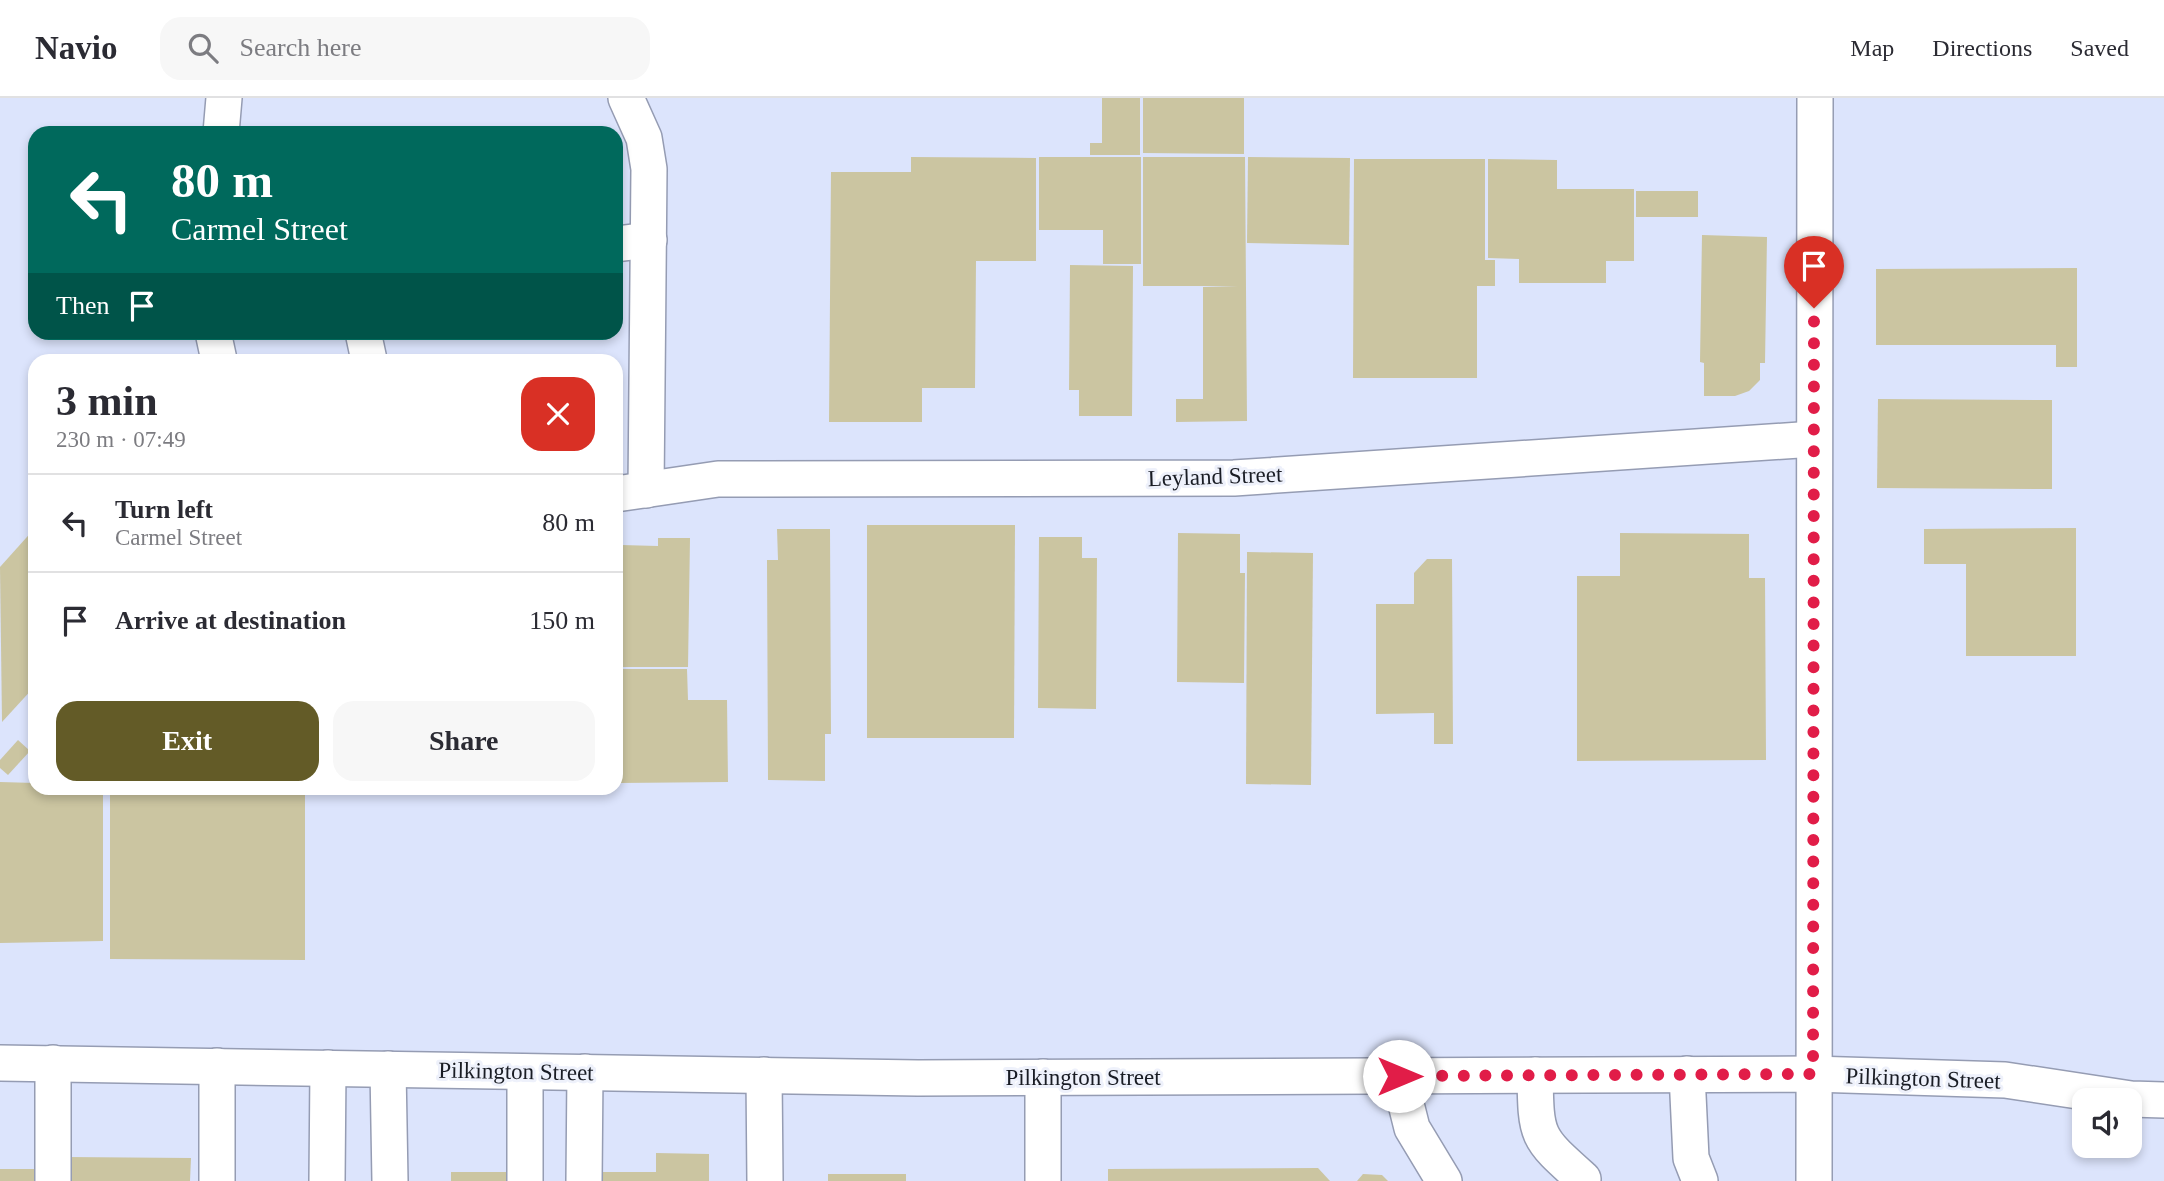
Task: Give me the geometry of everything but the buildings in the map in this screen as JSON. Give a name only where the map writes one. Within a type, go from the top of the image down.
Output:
[{"type":"street","points":[[222,126],[224,98]]},
{"type":"street","points":[[626,98],[644,138],[648,159],[632,242],[631,492]]},
{"type":"street","points":[[1814,1181],[1815,98]]},
{"type":"street","name":"Leyland Street","points":[[631,492],[718,479],[1234,478],[1814,439]]},
{"type":"street","name":"Pilkington Street","points":[[0,1063],[1042,1077],[1813,1074],[2005,1080],[2131,1099],[2164,1100]]},
{"type":"street","points":[[53,1181],[54,1063]]},
{"type":"street","points":[[217,1066],[217,1181]]},
{"type":"street","points":[[327,1181],[328,1068]]},
{"type":"street","points":[[388,1069],[390,1181]]},
{"type":"street","points":[[525,1072],[525,1181]]},
{"type":"street","points":[[584,1181],[585,1072]]},
{"type":"street","points":[[1687,1074],[1691,1157],[1700,1181]]},
{"type":"street","points":[[764,1075],[765,1181]]},
{"type":"street","points":[[1535,1075],[1536,1125],[1547,1147],[1583,1179]]},
{"type":"street","points":[[1399,1076],[1412,1128],[1444,1181]]},
{"type":"street","points":[[1042,1077],[1043,1181]]},
{"type":"route","points":[[1399,1076],[1813,1074],[1814,308]]}]
